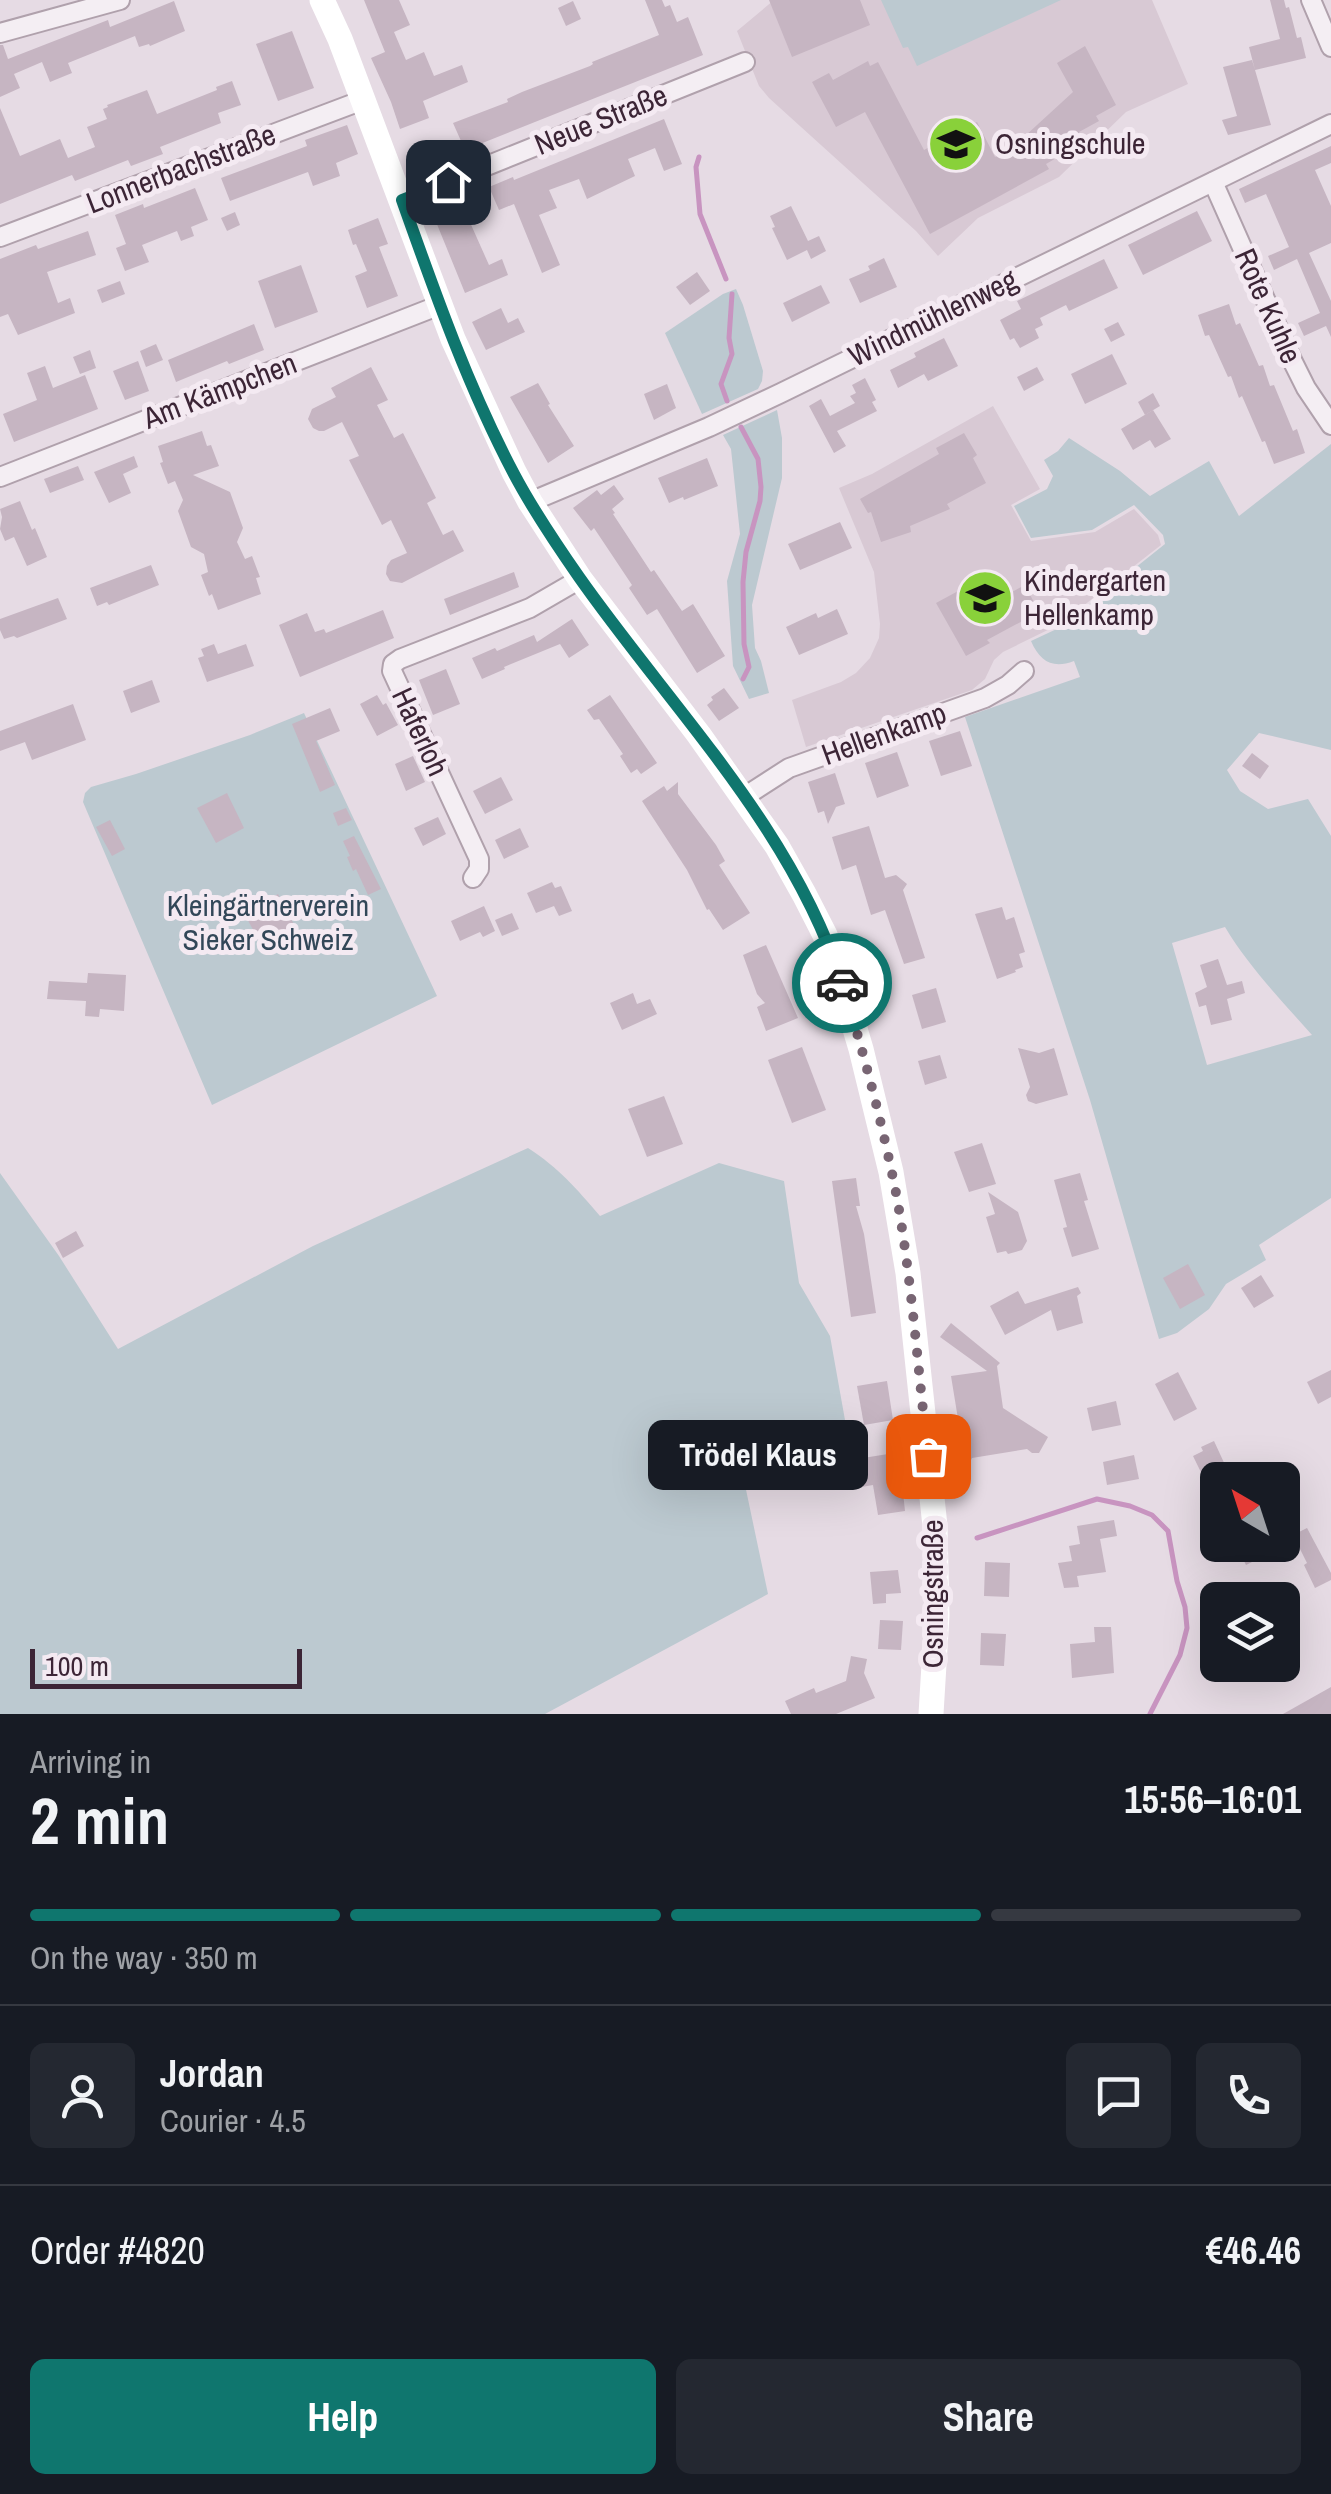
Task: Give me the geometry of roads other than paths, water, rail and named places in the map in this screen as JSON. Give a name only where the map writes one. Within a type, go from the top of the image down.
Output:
[{"type":"main road","name":"Osningstraße","points":[[322,0],[472,384],[530,502],[580,579],[744,797],[800,885],[825,936],[851,1012],[891,1172],[908,1273],[935,1526],[937,1614],[931,1714]]},
{"type":"street","points":[[0,33],[120,0]]},
{"type":"street","points":[[1311,0],[1331,48]]},
{"type":"street","name":"Neue Straße","points":[[402,200],[745,62]]},
{"type":"street","name":"Lonnerbachstraße","points":[[0,237],[363,100]]},
{"type":"street","name":"Windmühlenweg","points":[[530,502],[781,393],[1331,124]]},
{"type":"street","name":"Rote Kuhle","points":[[1213,182],[1293,362],[1331,426]]},
{"type":"street","name":"Am Kämpchen","points":[[0,477],[440,305]]},
{"type":"street","name":"Haferloh","points":[[473,878],[479,869],[479,859],[392,671],[394,664],[530,608],[580,579]]},
{"type":"street","name":"Hellenkamp","points":[[744,797],[789,768],[986,698],[1024,671]]},
{"type":"waterway","points":[[699,157],[696,167],[700,214],[726,279]]},
{"type":"waterway","points":[[727,401],[721,384],[732,354],[732,294]]},
{"type":"waterway","points":[[741,427],[758,459],[761,487],[743,582],[744,644],[749,667],[743,679]]},
{"type":"waterway","points":[[977,1538],[1097,1499],[1152,1515],[1168,1531],[1187,1628],[1180,1655],[1150,1714]]},
{"type":"place","name":"Osningschule","points":[[956,144]]},
{"type":"place","name":"Kindergarten Hellenkamp","points":[[985,598]]},
{"type":"place","name":"Trödel Klaus","points":[[928,1456]]},
{"type":"park label","name":"Kleingärtnerverein Sieker Schweiz","points":[[268,923]]}]
